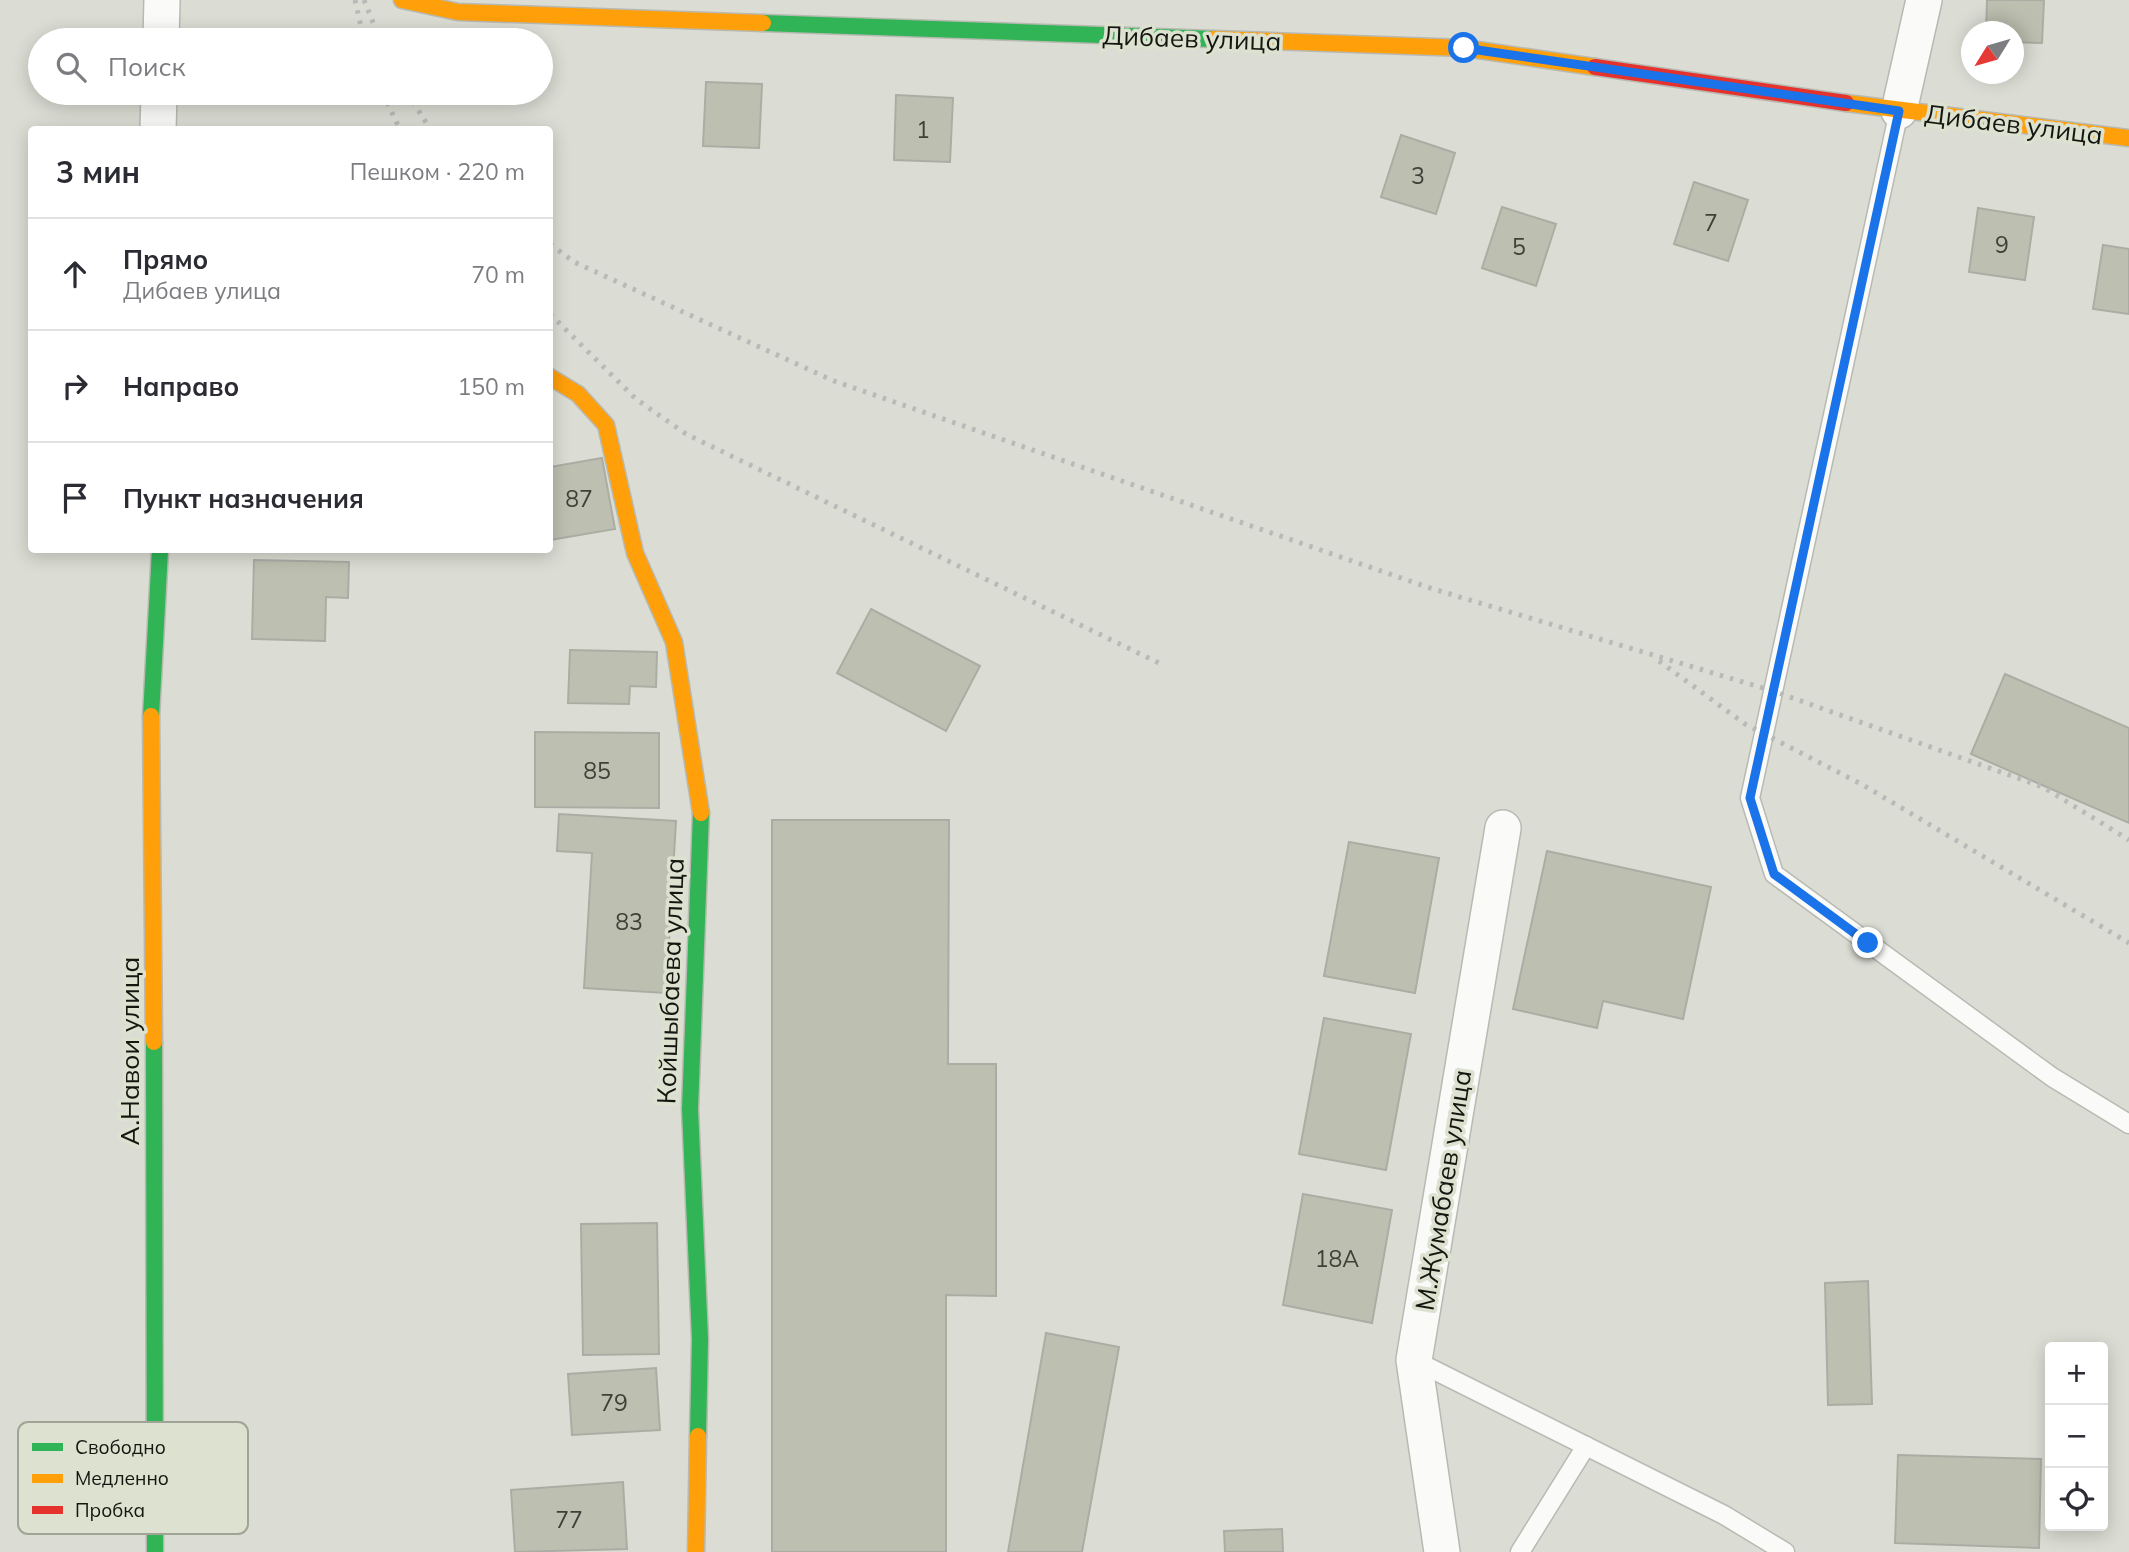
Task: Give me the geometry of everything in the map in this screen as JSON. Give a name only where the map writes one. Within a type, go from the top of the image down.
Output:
[{"type":"street","points":[[161,28],[162,0]]},
{"type":"street","name":"Дибаев улица","points":[[402,0],[458,12],[1464,48],[1899,111],[2129,138]]},
{"type":"street","name":"Дибаев улица","points":[[1899,111],[1924,0]]},
{"type":"street","points":[[158,126],[159,105]]},
{"type":"street","name":"Койшыбаева улица","points":[[553,379],[578,394],[606,425],[635,554],[674,642],[701,813],[690,1109],[700,1339],[696,1552]]},
{"type":"street","name":"А.Навои улица","points":[[154,1422],[151,725],[160,553]]},
{"type":"street","name":"М.Жумабаев улица","points":[[1442,1552],[1415,1360],[1503,828]]},
{"type":"street","name":"А.Навои улица","points":[[155,1534],[155,1552]]},
{"type":"lane","points":[[1899,111],[1750,798],[1774,874],[2052,1077],[2129,1124]]},
{"type":"lane","points":[[1415,1360],[1724,1515],[1785,1552]]},
{"type":"lane","points":[[1520,1552],[1586,1446]]},
{"type":"building","points":[[1987,0],[2044,0],[2042,43],[2024,42],[2024,21],[1986,21]]},
{"type":"building","points":[[706,82],[762,84],[759,148],[703,146]]},
{"type":"building","points":[[896,95],[953,98],[950,162],[894,160]]},
{"type":"building","points":[[1401,135],[1455,153],[1436,214],[1381,197]]},
{"type":"building","points":[[1694,182],[1748,200],[1728,261],[1674,244]]},
{"type":"building","points":[[1502,207],[1556,224],[1536,286],[1482,268]]},
{"type":"building","points":[[1978,208],[2034,217],[2025,280],[1969,272]]},
{"type":"building","points":[[2103,245],[2129,249],[2129,314],[2093,309]]},
{"type":"building","points":[[602,458],[615,529],[553,539],[553,466]]},
{"type":"building","points":[[254,560],[349,562],[348,598],[326,597],[325,641],[252,639]]},
{"type":"building","points":[[871,609],[980,666],[946,731],[837,673]]},
{"type":"building","points":[[570,650],[657,652],[656,687],[630,686],[629,704],[568,703]]},
{"type":"building","points":[[2005,674],[2129,728],[2129,823],[1971,754]]},
{"type":"building","points":[[535,732],[659,733],[659,808],[535,807]]},
{"type":"building","points":[[559,814],[676,821],[666,993],[584,988],[592,853],[557,851]]},
{"type":"building","points":[[772,820],[949,820],[948,1064],[996,1064],[996,1296],[946,1295],[946,1552],[772,1552]]},
{"type":"building","points":[[1349,842],[1439,858],[1415,993],[1324,976]]},
{"type":"building","points":[[1547,851],[1711,887],[1683,1019],[1603,1001],[1597,1028],[1513,1009]]},
{"type":"building","points":[[1324,1018],[1411,1034],[1386,1170],[1299,1154]]},
{"type":"building","points":[[1303,1194],[1392,1210],[1372,1323],[1283,1305]]},
{"type":"building","points":[[657,1223],[659,1354],[583,1355],[581,1224]]},
{"type":"building","points":[[1868,1281],[1872,1404],[1828,1405],[1825,1283]]},
{"type":"building","points":[[1046,1333],[1119,1347],[1082,1552],[1008,1552]]},
{"type":"building","points":[[656,1368],[660,1430],[572,1435],[568,1374]]},
{"type":"building","points":[[1898,1455],[2041,1459],[2039,1548],[1895,1543]]},
{"type":"building","points":[[623,1482],[627,1549],[515,1552],[511,1490]]},
{"type":"building","points":[[1282,1529],[1283,1552],[1225,1552],[1224,1531]]},
{"type":"railway","points":[[355,0],[361,28]]},
{"type":"railway","points":[[364,0],[375,28]]},
{"type":"railway","points":[[389,105],[398,126]]},
{"type":"railway","points":[[415,105],[428,126]]},
{"type":"railway","points":[[553,246],[574,262],[834,381],[1430,588],[1773,691],[2043,787],[2129,840]]},
{"type":"railway","points":[[553,317],[636,399],[686,434],[1161,664]]},
{"type":"railway","points":[[1659,661],[1745,724],[1863,785],[2129,943]]},
{"type":"traffic: fast","points":[[763,23],[1213,39]]},
{"type":"traffic: fast","points":[[151,716],[160,553]]},
{"type":"traffic: fast","points":[[698,1436],[700,1339],[690,1109],[701,813]]},
{"type":"traffic: fast","points":[[154,1042],[155,1422]]},
{"type":"traffic: fast","points":[[155,1534],[155,1552]]},
{"type":"traffic: slow","points":[[402,0],[458,12],[763,23]]},
{"type":"traffic: slow","points":[[1213,39],[1464,48],[1595,67]]},
{"type":"traffic: slow","points":[[1846,103],[2129,138]]},
{"type":"traffic: slow","points":[[553,379],[578,394],[606,425],[635,553],[674,642],[701,813]]},
{"type":"traffic: slow","points":[[151,716],[154,1042]]},
{"type":"traffic: slow","points":[[696,1552],[698,1436]]},
{"type":"traffic: jam","points":[[1595,67],[1846,103]]},
{"type":"route","points":[[1464,48],[1899,111],[1750,798],[1774,874],[1868,943]]}]
